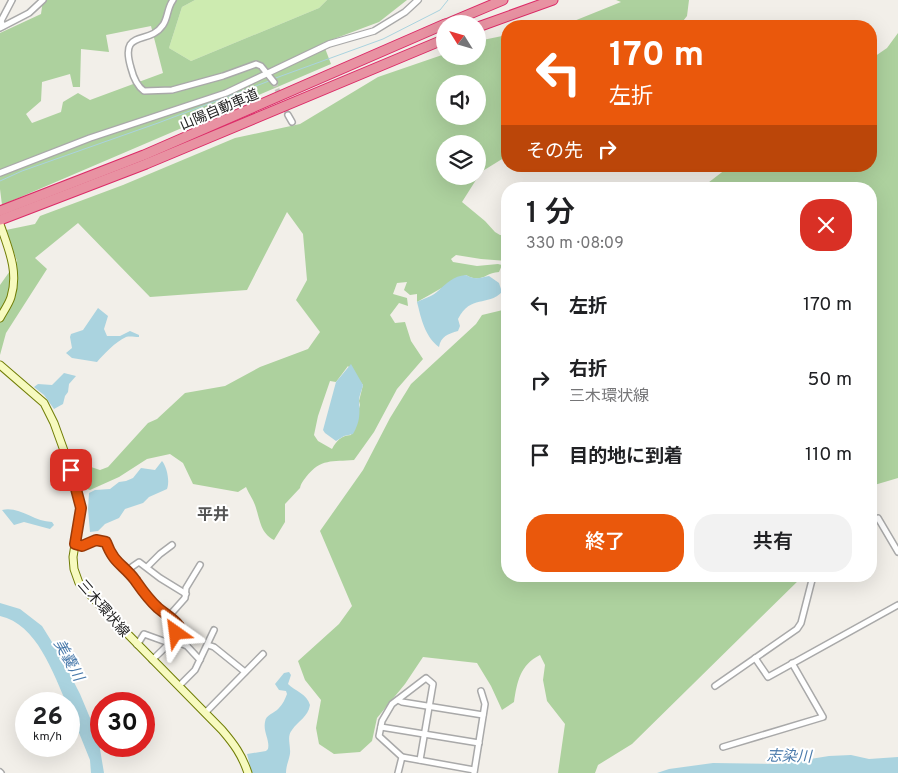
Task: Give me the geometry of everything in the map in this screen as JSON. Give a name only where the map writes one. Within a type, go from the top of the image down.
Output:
[{"type":"highway","name":"山陽自動車道","points":[[467,15],[503,0]]},
{"type":"highway","points":[[486,23],[553,0]]},
{"type":"highway","name":"山陽自動車道","points":[[1,217],[436,28]]},
{"type":"highway","name":"山陽自動車道","points":[[1,217],[146,164],[436,43]]},
{"type":"main road","points":[[0,318],[11,297],[14,280],[13,262],[1,217]]},
{"type":"main road","name":"三木環状線","points":[[0,365],[44,403],[54,423],[75,481],[81,508],[75,544],[74,569],[79,584],[236,746],[244,759],[248,773]]},
{"type":"street","points":[[12,0],[1,21],[1,27],[29,14],[43,0]]},
{"type":"street","points":[[173,0],[169,5],[164,24],[158,30],[132,42],[127,48],[132,70],[139,87],[144,92],[172,90],[224,76],[256,64],[261,66],[274,82]]},
{"type":"street","points":[[0,173],[81,141],[226,93],[329,44],[374,31],[405,12],[418,0]]},
{"type":"street","points":[[288,115],[292,122]]},
{"type":"street","points":[[877,518],[898,550]]},
{"type":"street","points":[[75,544],[82,546],[96,540],[106,542],[111,556],[134,579],[144,595],[174,619],[179,626],[170,641],[152,660]]},
{"type":"street","points":[[147,567],[172,545]]},
{"type":"street","points":[[126,571],[139,562],[186,594]]},
{"type":"street","points":[[169,616],[185,598],[186,588],[200,565]]},
{"type":"street","points":[[715,686],[797,629],[801,623],[811,582]]},
{"type":"street","points":[[755,658],[768,677],[898,605]]},
{"type":"street","points":[[179,686],[195,670],[214,630]]},
{"type":"street","points":[[137,645],[144,634],[187,646],[200,660]]},
{"type":"street","points":[[208,645],[214,647],[244,672]]},
{"type":"street","points":[[205,713],[263,654]]},
{"type":"street","points":[[723,747],[823,717],[792,664]]},
{"type":"street","points":[[420,760],[433,684],[426,678],[392,704],[386,712],[379,736],[402,757],[474,771],[485,704],[481,691]]},
{"type":"street","points":[[398,700],[483,715]]},
{"type":"street","points":[[381,727],[479,743]]},
{"type":"street","points":[[398,773],[402,757]]},
{"type":"street","points":[[449,773],[450,765]]},
{"type":"green space","points":[[43,0],[195,0],[182,7],[169,48],[191,61],[319,8],[327,0],[407,0],[379,22],[323,43],[331,64],[2,205],[0,189],[0,33],[41,14]],"holes":[[[151,26],[163,73],[90,100],[78,93],[63,102],[61,112],[32,123],[26,114],[41,101],[42,82],[70,74],[73,87],[80,87],[81,49],[109,52],[106,35]]]},
{"type":"green space","points":[[195,0],[327,0],[319,8],[191,61],[169,48],[182,7]]},
{"type":"green space","points":[[616,0],[689,0],[687,16],[684,20],[576,20],[621,2]]},
{"type":"green space","points":[[898,33],[898,478],[877,484],[877,182],[709,182],[722,172],[877,172],[877,55],[887,48]]},
{"type":"green space","points":[[501,36],[501,160],[486,169],[486,135],[436,135],[436,185],[473,185],[462,202],[501,235],[501,261],[456,255],[451,259],[453,262],[477,266],[501,265],[499,272],[480,278],[466,275],[417,302],[417,294],[410,295],[404,290],[407,282],[397,283],[393,294],[407,298],[408,306],[399,303],[390,315],[395,323],[405,322],[411,341],[423,359],[397,389],[374,432],[354,460],[327,462],[311,471],[300,488],[285,504],[285,522],[274,540],[263,530],[254,503],[246,487],[238,492],[193,484],[183,463],[170,454],[147,459],[119,477],[90,490],[81,487],[77,475],[78,470],[88,466],[100,470],[108,467],[148,423],[157,419],[185,393],[225,386],[260,367],[308,349],[320,332],[296,300],[307,280],[303,234],[287,212],[247,290],[150,297],[78,223],[35,258],[47,269],[6,333],[0,355],[0,285],[17,261],[6,230],[35,224],[40,216],[123,185],[235,138],[300,124],[378,77],[436,57],[436,65],[486,65],[486,39]],"holes":[[[348,366],[363,385],[359,401],[360,405],[351,435],[340,439],[332,449],[318,441],[314,435],[318,416],[330,381],[336,382]]]},
{"type":"green space","points":[[501,310],[501,582],[797,582],[632,744],[598,765],[595,773],[558,773],[565,724],[547,701],[543,680],[545,665],[540,655],[533,659],[524,669],[518,681],[514,702],[502,710],[491,686],[477,663],[423,657],[405,684],[377,718],[372,741],[360,752],[334,754],[319,744],[316,728],[321,700],[305,680],[298,661],[339,624],[352,606],[320,531],[363,470],[390,418],[411,384],[476,324],[482,315]]},
{"type":"water","points":[[466,275],[480,278],[489,276],[499,283],[501,293],[491,299],[468,306],[458,319],[460,326],[458,331],[451,333],[441,340],[439,347],[427,333],[417,302],[433,294],[454,278]]},
{"type":"water","points":[[98,308],[108,316],[104,329],[107,336],[120,336],[130,331],[139,335],[139,337],[122,339],[110,348],[97,362],[72,358],[66,353],[72,348],[71,334],[83,330]]},
{"type":"water","points":[[351,364],[363,385],[359,399],[359,418],[353,434],[344,436],[336,441],[323,430],[336,382]]},
{"type":"water","points":[[64,373],[76,376],[69,384],[63,404],[54,409],[44,395],[34,387],[38,384],[52,385]]},
{"type":"water","points":[[162,461],[168,474],[167,489],[149,497],[143,503],[125,509],[119,518],[105,524],[98,531],[90,532],[89,493],[95,490],[110,489],[119,482],[133,478],[141,468],[155,470]]},
{"type":"water","points":[[2,510],[15,510],[39,520],[52,522],[54,525],[50,529],[24,522],[14,525]]},
{"type":"water","points":[[0,603],[20,609],[42,626],[60,655],[79,692],[61,692],[42,651],[34,639],[13,621],[0,616]]},
{"type":"water","points":[[289,672],[291,675],[288,684],[304,695],[310,705],[307,713],[290,732],[290,752],[286,773],[252,773],[247,754],[268,749],[265,729],[266,719],[277,710],[287,694],[286,691],[279,690],[275,684],[284,673]]},
{"type":"water","points":[[80,694],[90,718],[90,757],[101,757],[104,773],[91,773],[90,760],[80,735]]},
{"type":"water","points":[[851,755],[869,759],[898,757],[898,773],[657,773],[669,769],[713,763],[779,764],[829,756]]},
{"type":"waterway","points":[[273,79],[383,39],[440,10],[448,0]]},
{"type":"waterway","points":[[0,181],[22,171],[269,81]]},
{"type":"tunnel","points":[[274,82],[288,115]]},
{"type":"district","name":"平井","points":[[213,514]]},
{"type":"route","points":[[71,470],[81,508],[75,544],[82,546],[96,540],[106,542],[111,556],[134,579],[144,595],[163,613],[174,619],[179,626],[176,633]]},
{"type":"water label","name":"美嚢川","points":[[69,660]]},
{"type":"water label","name":"志染川","points":[[789,756]]}]
